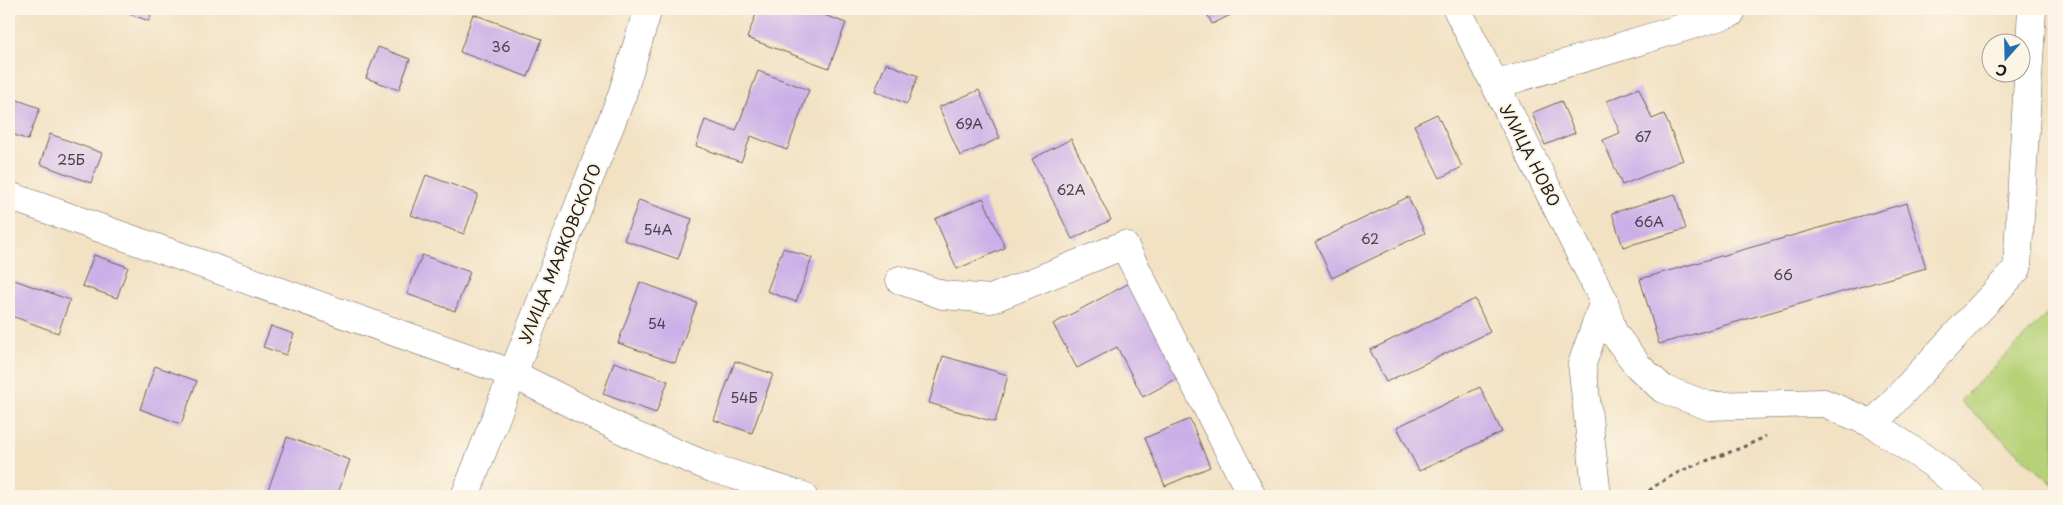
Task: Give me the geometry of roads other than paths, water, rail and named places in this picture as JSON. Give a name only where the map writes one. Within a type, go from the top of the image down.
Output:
[{"type":"street","name":"УЛИЦА МАЯКОВСКОГО","points":[[465,496],[511,374],[622,95],[648,9]]},
{"type":"street","name":"УЛИЦА НОВО","points":[[1457,9],[1604,301],[1613,332],[1638,366],[1663,389],[1709,406],[1824,403],[1873,424],[1933,464],[1971,496]]},
{"type":"street","points":[[1873,424],[2017,270],[2032,9]]},
{"type":"street","points":[[1495,85],[1731,13]]},
{"type":"street","points":[[9,196],[511,374],[633,436],[712,468],[803,496]]},
{"type":"street","points":[[900,280],[943,295],[991,299],[1124,245],[1252,496]]},
{"type":"street","points":[[1598,496],[1582,364],[1604,301]]}]
